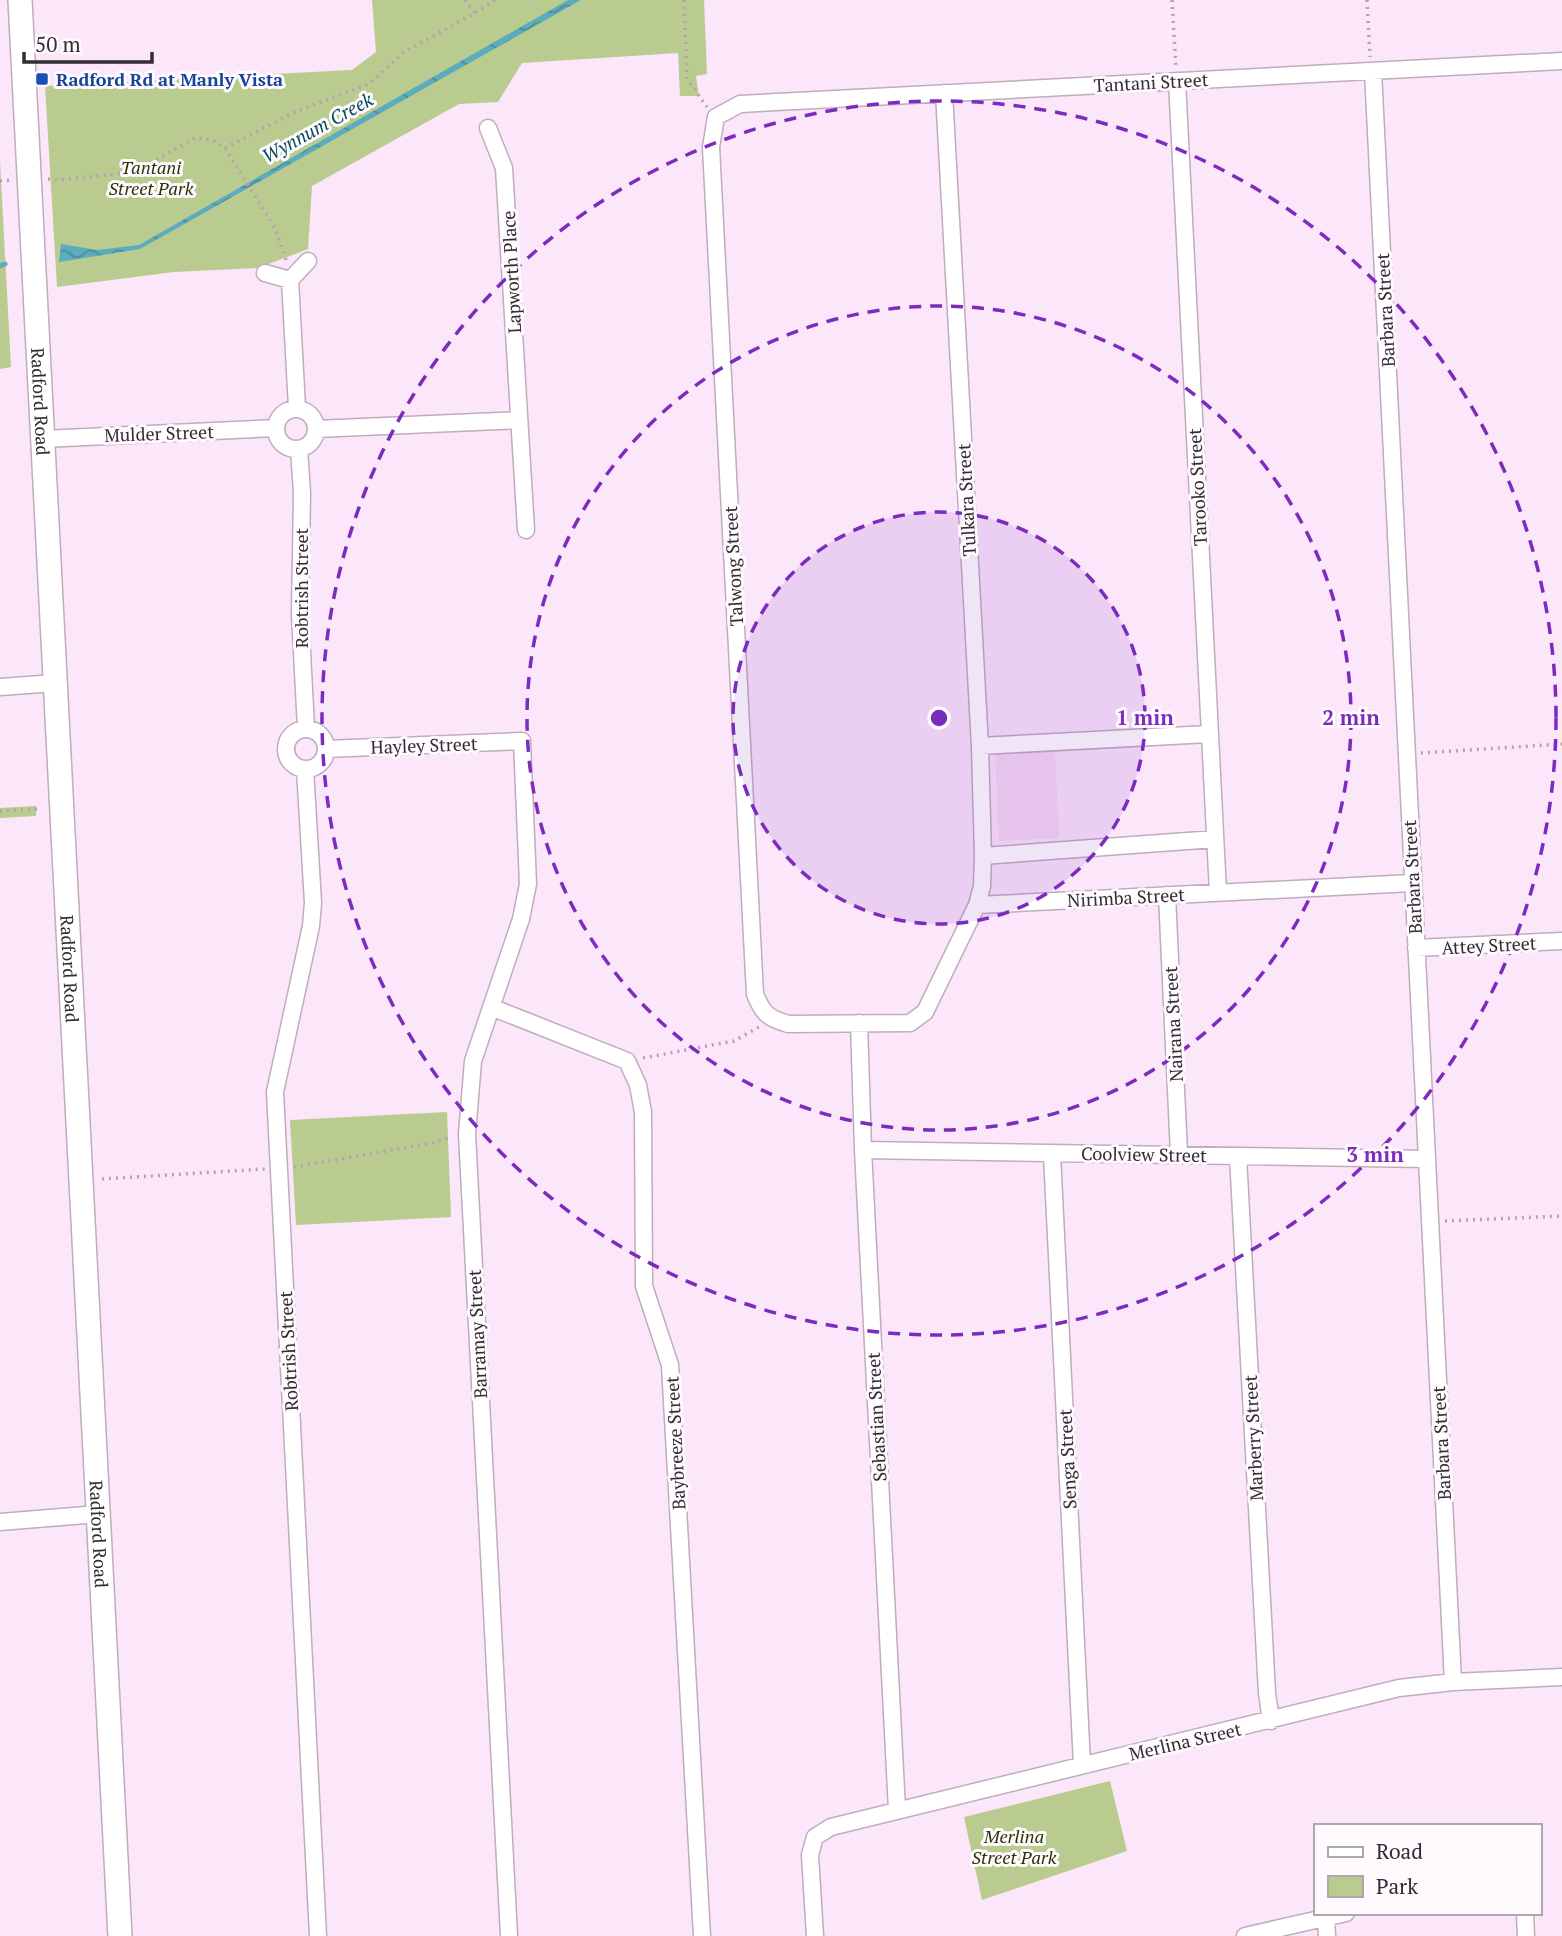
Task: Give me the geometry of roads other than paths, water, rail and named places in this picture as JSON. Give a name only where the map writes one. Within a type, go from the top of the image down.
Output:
[{"type":"street","name":"Radford Road","points":[[20,0],[120,1936]]},
{"type":"street","name":"Tantani Street","points":[[716,117],[740,104],[1562,61]]},
{"type":"street","name":"Barbara Street","points":[[1373,71],[1453,1682]]},
{"type":"street","name":"Tarooko Street","points":[[1177,81],[1217,892]]},
{"type":"street","name":"Tulkara Street","points":[[944,93],[980,746],[983,856],[982,886],[977,905]]},
{"type":"street","name":"Talwong Street","points":[[716,117],[711,147],[755,994],[761,1008],[771,1019],[789,1024],[859,1023]]},
{"type":"street","name":"Lapworth Place","points":[[488,128],[504,168],[526,530]]},
{"type":"street","points":[[297,408],[290,280],[308,261]]},
{"type":"street","points":[[265,273],[290,280]]},
{"type":"street","points":[[297,408],[306,411],[313,419],[316,429],[314,439],[299,449],[284,445],[279,440],[276,428],[282,414],[297,408]]},
{"type":"street","points":[[316,429],[519,420]]},
{"type":"street","name":"Mulder Street","points":[[43,439],[276,428]]},
{"type":"street","name":"Robtrish Street","points":[[299,449],[302,493],[300,614],[306,728]]},
{"type":"street","points":[[0,687],[55,683]]},
{"type":"street","points":[[306,728],[320,734],[326,749],[320,763],[305,769],[291,763],[285,748],[291,734],[306,728]]},
{"type":"street","points":[[980,746],[1209,734]]},
{"type":"street","name":"Hayley Street","points":[[326,749],[522,741]]},
{"type":"street","name":"Barramay Street","points":[[509,1936],[467,1134],[473,1061],[521,919],[528,884],[522,741]]},
{"type":"street","name":"Robtrish Street","points":[[305,769],[313,903],[311,926],[275,1092],[318,1936]]},
{"type":"street","points":[[983,856],[1215,839]]},
{"type":"street","name":"Nirimba Street","points":[[977,905],[1412,883]]},
{"type":"street","name":"Nairana Street","points":[[1167,895],[1179,1154]]},
{"type":"street","points":[[859,1023],[911,1023],[925,1012],[977,905]]},
{"type":"street","name":"Attey Street","points":[[1416,948],[1562,941]]},
{"type":"street","name":"Baybreeze Street","points":[[491,1007],[627,1061],[638,1085],[643,1112],[644,1286],[670,1365],[702,1936]]},
{"type":"street","name":"Sebastian Street","points":[[859,1023],[863,1150],[897,1810]]},
{"type":"street","name":"Coolview Street","points":[[863,1150],[1426,1159]]},
{"type":"street","name":"Senga Street","points":[[1052,1154],[1082,1765]]},
{"type":"street","name":"Marberry Street","points":[[1238,1156],[1267,1693],[1271,1721]]},
{"type":"street","points":[[0,1522],[98,1514]]},
{"type":"street","name":"Merlina Street","points":[[815,1936],[810,1855],[815,1838],[831,1827],[1399,1688],[1453,1682],[1562,1677]]},
{"type":"street","points":[[1245,1936],[1336,1915]]},
{"type":"street","points":[[1525,1915],[1527,1936]]},
{"type":"street","points":[[1326,1917],[1327,1936]]},
{"type":"water","points":[[568,0],[581,0],[140,249],[59,262],[61,244],[97,250],[139,245]]},
{"type":"waterway","name":"Wynnum Creek","points":[[0,266],[5,264]]},
{"type":"place","name":"Radford Rd at Manly Vista","points":[[42,79]]},
{"type":"park label","name":"Tantani Street Park","points":[[151,177]]},
{"type":"park label","name":"Merlina Street Park","points":[[1014,1846]]}]
